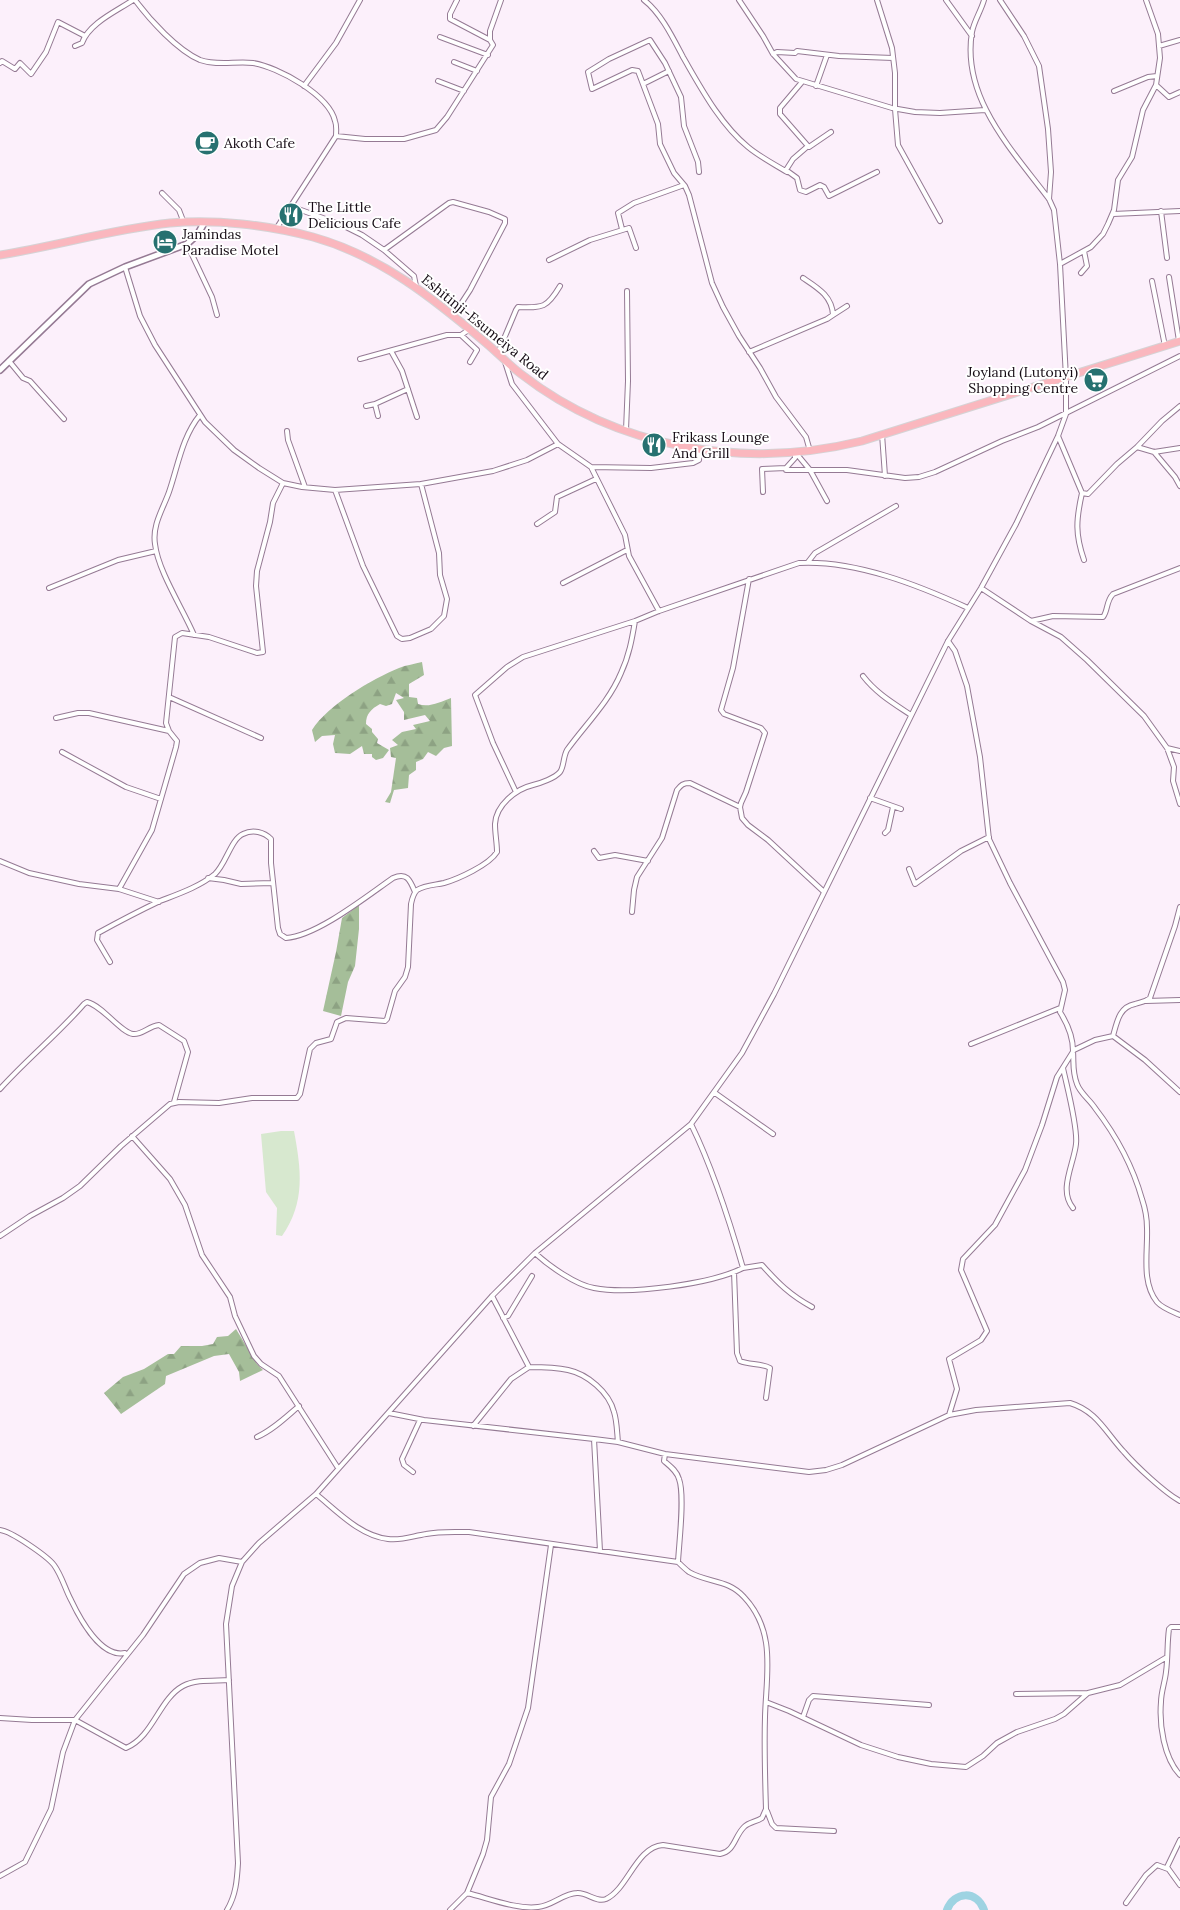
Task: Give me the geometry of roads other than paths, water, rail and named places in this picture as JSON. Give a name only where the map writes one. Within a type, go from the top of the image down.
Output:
[{"type":"highway","name":"Eshitinji-Esumeiya Road","points":[[0,255],[139,228],[184,222],[276,229],[314,238],[346,248],[375,262],[416,286],[544,390],[567,405],[598,421],[626,432],[681,447],[747,454],[810,451],[840,446],[1066,378],[1180,341]]},
{"type":"street","points":[[75,46],[82,43],[85,36],[96,25],[134,0],[171,39],[191,55],[208,62],[265,65],[285,73],[304,86],[330,111],[336,121],[336,136],[276,229]]},
{"type":"street","points":[[304,86],[336,43],[360,0]]},
{"type":"street","points":[[457,0],[450,19],[490,40]]},
{"type":"street","points":[[336,136],[404,140],[436,130],[464,91],[493,45],[490,40],[490,31],[501,0]]},
{"type":"street","points":[[644,0],[658,18],[702,90],[731,130],[762,158],[797,178],[800,190],[806,192],[820,185],[824,187],[829,196],[877,172]]},
{"type":"street","points":[[739,0],[763,36],[772,54],[793,77],[802,82],[915,112],[940,113],[986,110]]},
{"type":"street","points":[[877,0],[892,48],[898,145],[940,221]]},
{"type":"street","points":[[946,0],[972,36]]},
{"type":"street","points":[[227,1910],[236,1889],[238,1863],[226,1624],[232,1586],[242,1562],[258,1543],[316,1494],[492,1296],[535,1253],[691,1124],[715,1093],[742,1053],[774,994],[823,891],[948,641],[982,588],[1016,524],[1058,436],[1066,414],[1066,378],[1060,264],[1054,210],[1049,199],[994,125],[986,110],[971,58],[972,36],[976,17],[984,0]]},
{"type":"street","points":[[1000,0],[1024,36],[1038,66],[1048,129],[1051,172],[1049,199]]},
{"type":"street","points":[[1060,264],[1084,251],[1098,240],[1113,214],[1118,180],[1132,157],[1143,110],[1156,85],[1160,58],[1158,34],[1146,0]]},
{"type":"street","points":[[0,63],[2,61],[15,69],[20,63],[31,74],[46,52],[58,22],[85,36]]},
{"type":"street","points":[[440,37],[488,54]]},
{"type":"street","points":[[699,172],[698,162],[684,126],[681,97],[669,71],[650,40],[609,59],[588,72],[592,89],[636,70],[638,71],[658,124],[660,144],[674,173],[684,185],[694,208],[712,283],[723,307],[776,397],[806,437],[810,451]]},
{"type":"street","points":[[1159,46],[1180,40]]},
{"type":"street","points":[[772,54],[777,52],[797,52],[893,58]]},
{"type":"street","points":[[816,86],[826,55]]},
{"type":"street","points":[[454,62],[477,71]]},
{"type":"street","points":[[643,84],[669,71]]},
{"type":"street","points":[[1114,91],[1148,77],[1157,76]]},
{"type":"street","points":[[438,81],[464,91]]},
{"type":"street","points":[[802,82],[780,108],[780,114],[808,146]]},
{"type":"street","points":[[1156,85],[1169,97],[1180,92]]},
{"type":"street","points":[[787,172],[786,170],[793,159],[808,146],[831,132]]},
{"type":"street","points":[[622,230],[618,213],[634,203],[684,185]]},
{"type":"street","points":[[162,193],[179,210],[184,222]]},
{"type":"street","points":[[384,250],[449,203],[458,202],[505,219],[505,223],[484,263],[454,316]]},
{"type":"street","points":[[290,206],[342,225],[384,250],[414,276],[416,286]]},
{"type":"street","points":[[1113,214],[1161,211],[1180,212]]},
{"type":"street","points":[[1161,211],[1167,258]]},
{"type":"street","points":[[0,370],[89,284],[125,266],[187,244],[198,234],[204,223]]},
{"type":"street","points":[[549,260],[590,240],[628,228],[636,248]]},
{"type":"street","points":[[187,244],[212,298],[217,315]]},
{"type":"street","points":[[1081,273],[1087,266],[1084,251]]},
{"type":"street","points":[[125,266],[140,316],[155,345],[200,415],[221,439],[234,450],[283,482],[304,487],[335,490],[422,484],[493,471],[527,460],[558,444]]},
{"type":"street","points":[[803,278],[821,290],[829,299],[833,306],[833,315]]},
{"type":"street","points":[[1169,278],[1180,341]]},
{"type":"street","points":[[1152,281],[1165,346]]},
{"type":"street","points":[[498,353],[516,310],[518,308],[540,308],[551,302],[560,286]]},
{"type":"street","points":[[626,432],[628,381],[627,291]]},
{"type":"street","points":[[749,352],[827,319],[847,306]]},
{"type":"street","points":[[360,358],[447,335],[461,335],[470,330]]},
{"type":"street","points":[[461,335],[477,350],[470,362]]},
{"type":"street","points":[[392,351],[402,371],[417,417]]},
{"type":"street","points":[[763,492],[762,469],[786,468],[788,471],[847,470],[905,478],[919,477],[935,472],[1066,414],[1180,356]]},
{"type":"street","points":[[505,360],[512,384],[558,444],[591,467],[625,535],[627,550],[659,611]]},
{"type":"street","points":[[10,361],[23,378],[30,381],[64,419]]},
{"type":"street","points":[[366,406],[375,404],[408,389]]},
{"type":"street","points":[[375,404],[378,416]]},
{"type":"street","points":[[1082,493],[1084,495],[1090,493],[1117,464],[1137,448],[1162,421],[1180,406]]},
{"type":"street","points":[[195,635],[165,574],[156,551],[154,535],[191,426],[200,415]]},
{"type":"street","points":[[287,431],[288,440],[304,487]]},
{"type":"street","points":[[882,434],[886,476]]},
{"type":"street","points":[[1058,436],[1082,493],[1076,532],[1084,560]]},
{"type":"street","points":[[1137,448],[1154,452],[1180,448]]},
{"type":"street","points":[[591,467],[651,468],[694,463],[699,460],[700,450]]},
{"type":"street","points":[[786,468],[796,458],[795,452]]},
{"type":"street","points":[[795,452],[810,470],[827,501]]},
{"type":"street","points":[[1154,452],[1180,486]]},
{"type":"street","points":[[537,524],[554,513],[557,497],[596,479]]},
{"type":"street","points":[[119,889],[152,830],[176,746],[176,740],[166,723],[175,637],[182,633],[210,637],[257,653],[264,652],[256,586],[274,503],[283,482]]},
{"type":"street","points":[[335,490],[363,566],[397,636],[402,639],[410,638],[431,629],[444,616],[447,599],[440,575],[439,553],[422,484]]},
{"type":"street","points":[[808,562],[815,553],[896,506]]},
{"type":"street","points":[[563,583],[627,550]]},
{"type":"street","points":[[49,588],[118,560],[156,551]]},
{"type":"street","points":[[516,792],[493,743],[475,695],[507,667],[523,657],[635,621],[749,579],[799,563],[808,562],[841,565],[905,582],[968,608]]},
{"type":"street","points":[[1031,621],[1053,616],[1102,617],[1106,614],[1109,598],[1113,594],[1180,568]]},
{"type":"street","points":[[749,579],[733,668],[722,710],[724,714],[761,728],[765,733],[740,807],[742,818],[823,891]]},
{"type":"street","points":[[982,588],[1031,621],[1061,637],[1144,716],[1168,748],[1174,767],[1174,786],[1180,804]]},
{"type":"street","points":[[415,892],[424,887],[455,879],[488,861],[495,855],[497,852],[495,822],[498,812],[522,788],[541,784],[560,773],[563,756],[613,690],[621,674],[630,647],[635,621]]},
{"type":"street","points":[[948,641],[955,651],[967,686],[980,757],[989,837],[993,850],[1063,982],[1065,990],[1060,1008],[1074,1050],[1072,1063],[1078,1087],[1096,1108],[1120,1148],[1136,1180],[1147,1226],[1146,1259],[1148,1278],[1153,1294],[1158,1304],[1180,1316]]},
{"type":"street","points":[[863,676],[881,695],[911,715]]},
{"type":"street","points":[[168,698],[261,738]]},
{"type":"street","points":[[56,718],[78,713],[89,713],[169,731]]},
{"type":"street","points":[[1168,748],[1180,751]]},
{"type":"street","points":[[62,752],[126,787],[161,799]]},
{"type":"street","points":[[632,912],[637,877],[662,838],[677,790],[680,786],[690,783],[740,807]]},
{"type":"street","points":[[870,798],[901,809]]},
{"type":"street","points":[[885,833],[888,830],[892,807]]},
{"type":"street","points":[[110,962],[96,940],[98,933],[159,902],[182,893],[214,874],[226,859],[232,846],[241,834],[250,832],[267,835],[271,840],[270,863],[280,934],[286,938],[308,932],[331,920],[399,875],[405,875],[409,878],[415,892],[411,904],[408,967],[405,977],[395,991],[387,1019],[382,1022],[346,1018],[337,1022],[331,1039],[316,1043],[310,1049],[299,1097],[293,1099],[252,1098],[220,1103],[174,1102]]},
{"type":"street","points":[[909,869],[915,884],[961,851],[989,837]]},
{"type":"street","points":[[594,851],[598,858],[615,855],[648,860]]},
{"type":"street","points":[[0,861],[30,873],[79,884],[119,889],[159,902]]},
{"type":"street","points":[[208,878],[241,884],[273,883]]},
{"type":"street","points":[[1146,1002],[1150,998],[1160,971],[1180,907]]},
{"type":"street","points":[[1113,1036],[1121,1011],[1125,1006],[1146,1002],[1180,1000]]},
{"type":"street","points":[[0,1089],[87,1002],[109,1016],[127,1032],[138,1034],[159,1025],[184,1041],[188,1052],[174,1102],[132,1136],[80,1186],[0,1236]]},
{"type":"street","points":[[971,1044],[1060,1008]]},
{"type":"street","points":[[949,1415],[957,1389],[949,1359],[981,1340],[987,1332],[961,1270],[963,1259],[995,1225],[1025,1170],[1057,1077],[1074,1050],[1095,1040],[1113,1036],[1145,1060],[1180,1092]]},
{"type":"street","points":[[1063,1068],[1076,1144],[1067,1181],[1067,1191],[1073,1208]]},
{"type":"street","points":[[715,1093],[773,1134]]},
{"type":"street","points":[[691,1124],[709,1167],[743,1268]]},
{"type":"street","points":[[132,1136],[170,1180],[185,1205],[202,1255],[230,1297],[235,1316],[254,1356],[261,1364],[279,1376],[338,1468]]},
{"type":"street","points":[[535,1253],[559,1272],[594,1288],[657,1288],[734,1272],[762,1264],[781,1286],[794,1297],[812,1307]]},
{"type":"street","points":[[734,1272],[737,1353],[740,1361],[745,1364],[770,1368],[766,1398]]},
{"type":"street","points":[[503,1318],[508,1316],[532,1276]]},
{"type":"street","points":[[492,1296],[529,1367]]},
{"type":"street","points":[[474,1426],[511,1379],[529,1367],[551,1367],[569,1370],[589,1379],[606,1395],[615,1413],[618,1442]]},
{"type":"street","points":[[389,1413],[420,1420],[618,1442],[665,1454],[809,1472],[826,1470],[842,1465],[949,1415],[976,1410],[1070,1403],[1082,1406],[1091,1413],[1124,1453],[1180,1502]]},
{"type":"street","points":[[257,1436],[265,1434],[279,1424],[299,1406]]},
{"type":"street","points":[[413,1472],[404,1465],[402,1460],[420,1420]]},
{"type":"street","points":[[594,1439],[600,1551]]},
{"type":"street","points":[[665,1454],[664,1460],[680,1479],[678,1562]]},
{"type":"street","points":[[316,1494],[360,1529],[369,1534],[388,1539],[408,1539],[440,1532],[469,1532],[678,1562],[690,1572],[724,1582],[734,1588],[744,1596],[752,1607],[763,1631],[768,1651],[765,1759],[766,1809],[772,1824],[776,1828],[834,1831]]},
{"type":"street","points":[[0,1530],[13,1534],[53,1564],[60,1574],[70,1600],[88,1629],[101,1645],[114,1652],[123,1654],[128,1652]]},
{"type":"street","points":[[450,1910],[467,1893],[487,1840],[491,1797],[509,1764],[528,1708],[551,1545]]},
{"type":"street","points":[[0,1876],[25,1862],[51,1809],[63,1752],[75,1720],[143,1635],[184,1574],[200,1564],[219,1558],[242,1562]]},
{"type":"street","points":[[1180,1627],[1171,1627],[1169,1629],[1160,1717],[1171,1763],[1180,1775]]},
{"type":"street","points":[[1016,1694],[1088,1693],[1120,1685],[1167,1657]]},
{"type":"street","points":[[0,1718],[75,1720],[126,1748],[150,1728],[177,1690],[184,1685],[229,1680]]},
{"type":"street","points":[[766,1702],[853,1741],[898,1757],[931,1764],[966,1768],[997,1744],[1018,1732],[1064,1714],[1088,1693]]},
{"type":"street","points":[[803,1717],[808,1700],[813,1696],[929,1705]]},
{"type":"street","points":[[467,1893],[525,1908],[551,1905],[566,1896],[579,1892],[599,1900],[605,1900],[647,1850],[654,1845],[663,1844],[720,1854],[726,1853],[730,1850],[745,1826],[762,1818],[766,1809]]},
{"type":"street","points":[[1168,1869],[1168,1865],[1180,1840]]},
{"type":"street","points":[[1126,1902],[1156,1865],[1168,1869],[1180,1886]]},
{"type":"waterway","points":[[947,1910],[955,1899],[966,1895],[981,1903],[984,1910]]},
{"type":"place","name":"Akoth Cafe","points":[[207,143]]},
{"type":"place","name":"The Little Delicious Cafe","points":[[291,215]]},
{"type":"place","name":"Jamindas Paradise Motel","points":[[165,242]]},
{"type":"place","name":"Joyland (Lutonyi) Shopping Centre","points":[[1096,380]]},
{"type":"place","name":"Frikass Lounge And Grill","points":[[654,445]]}]
